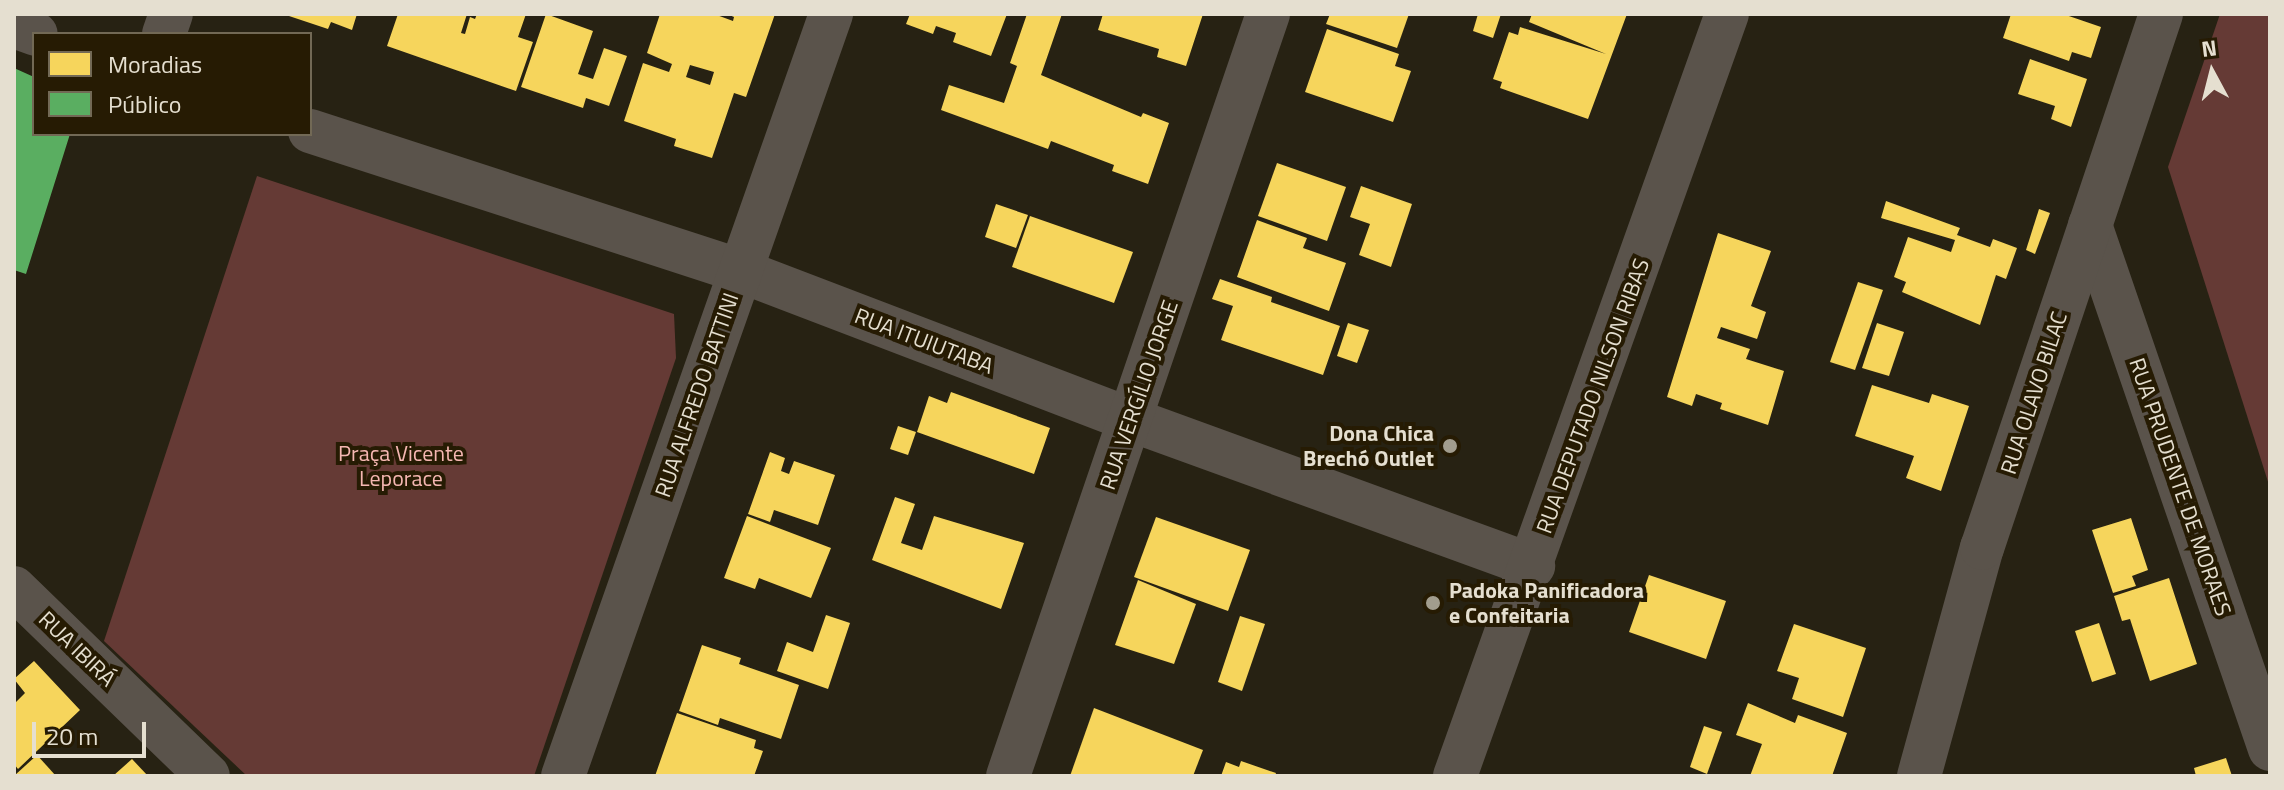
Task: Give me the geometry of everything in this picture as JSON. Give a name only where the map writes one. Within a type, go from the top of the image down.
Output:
[{"type":"street","name":"RUA ALFREDO BATTINI","points":[[563,776],[831,14]]},
{"type":"street","name":"RUA VERGÍLIO JORGE","points":[[1008,776],[1268,14]]},
{"type":"street","name":"RUA DEPUTADO NILSON RIBAS","points":[[1455,776],[1533,566],[1727,14]]},
{"type":"street","name":"RUA OLAVO BILAC","points":[[1919,776],[1982,548],[2161,14]]},
{"type":"street","name":"RUA ITUIUTABA","points":[[312,132],[741,271],[1132,420],[1533,566]]},
{"type":"street","name":"RUA PRUDENTE DE MORAES","points":[[2090,225],[2270,749]]},
{"type":"street","name":"RUA IBIRÁ","points":[[14,588],[208,776]]},
{"type":"green space","points":[[2220,14],[2270,14],[2270,488],[2168,167]]},
{"type":"green space","name":"Praça Vicente Leporace","points":[[257,176],[674,314],[676,358],[534,776],[247,776],[104,641]]},
{"type":"building: Moradias","points":[[357,14],[352,30],[331,22],[328,29],[286,15]]},
{"type":"building: Moradias","points":[[398,14],[467,14],[461,33],[465,34],[470,17],[475,19],[477,14],[526,14],[518,37],[533,42],[516,91],[387,46]]},
{"type":"building: Moradias","points":[[546,14],[593,31],[578,74],[593,79],[604,48],[627,56],[609,106],[586,98],[583,108],[521,87]]},
{"type":"building: Moradias","points":[[660,14],[714,14],[733,21],[734,17],[727,14],[775,14],[746,97],[734,93],[712,158],[674,146],[676,139],[624,121],[643,63],[669,72],[672,64],[647,53]],"holes":[[[690,65],[714,72],[710,85],[686,77]]]},
{"type":"building: Moradias","points":[[910,14],[1007,14],[991,56],[953,42],[956,33],[936,26],[933,34],[906,24]]},
{"type":"building: Moradias","points":[[1027,14],[1062,14],[1041,75],[1141,117],[1143,113],[1169,123],[1148,184],[1112,171],[1114,165],[1051,141],[1048,149],[941,110],[949,85],[1004,103],[1017,66],[1010,63]]},
{"type":"building: Moradias","points":[[1103,14],[1203,14],[1186,66],[1157,57],[1159,49],[1098,30]]},
{"type":"building: Moradias","points":[[1330,14],[1409,14],[1397,48],[1326,24]]},
{"type":"building: Moradias","points":[[1478,14],[1501,14],[1493,38],[1473,31]]},
{"type":"building: Moradias","points":[[1532,14],[1627,14],[1588,119],[1500,88],[1502,82],[1493,79],[1509,32],[1518,35],[1520,27],[1606,54],[1529,22]]},
{"type":"building: Moradias","points":[[2011,14],[2063,14],[2101,27],[2091,58],[2072,52],[2069,61],[2003,38]]},
{"type":"building: Moradias","points":[[1327,29],[1399,54],[1395,66],[1411,71],[1393,122],[1305,92]]},
{"type":"building: Moradias","points":[[2030,59],[2087,79],[2071,127],[2051,119],[2055,106],[2018,94]]},
{"type":"building: Moradias","points":[[1277,163],[1346,187],[1327,241],[1258,216]]},
{"type":"building: Moradias","points":[[1361,186],[1412,204],[1391,267],[1359,255],[1370,224],[1350,217]]},
{"type":"building: Moradias","points":[[1886,201],[1960,228],[1957,235],[1990,247],[1993,239],[2017,248],[2006,279],[1996,275],[1980,325],[1902,292],[1906,282],[1894,277],[1908,237],[1951,252],[1955,240],[1881,218]]},
{"type":"building: Moradias","points":[[996,204],[1028,215],[1016,248],[985,237]]},
{"type":"building: Moradias","points":[[2039,209],[2050,213],[2035,254],[2026,250]]},
{"type":"building: Moradias","points":[[1030,216],[1133,252],[1114,303],[1012,267]]},
{"type":"building: Moradias","points":[[1257,220],[1307,238],[1303,248],[1346,263],[1329,311],[1237,277]]},
{"type":"building: Moradias","points":[[1718,233],[1771,251],[1751,306],[1766,312],[1757,339],[1721,327],[1717,338],[1750,349],[1746,359],[1784,371],[1768,425],[1720,409],[1722,403],[1696,394],[1692,406],[1667,397]]},
{"type":"building: Moradias","points":[[1220,279],[1272,297],[1271,302],[1340,326],[1323,375],[1221,340],[1233,306],[1212,299]]},
{"type":"building: Moradias","points":[[1858,282],[1883,290],[1855,370],[1830,362]]},
{"type":"building: Moradias","points":[[1348,323],[1369,330],[1357,363],[1337,356]]},
{"type":"building: Moradias","points":[[1877,323],[1904,332],[1889,376],[1862,368]]},
{"type":"building: Moradias","points":[[1872,385],[1929,403],[1932,394],[1969,406],[1941,491],[1906,478],[1914,456],[1855,436]]},
{"type":"building: Moradias","points":[[951,392],[1050,428],[1034,474],[917,432],[929,396],[947,403]]},
{"type":"building: Moradias","points":[[898,426],[916,432],[908,455],[890,449]]},
{"type":"building: Moradias","points":[[770,452],[785,458],[781,471],[789,474],[794,461],[835,475],[818,525],[774,510],[770,522],[748,514]]},
{"type":"building: Moradias","points":[[895,497],[915,504],[901,543],[922,550],[934,516],[1024,543],[1001,609],[872,560]]},
{"type":"building: Moradias","points":[[747,516],[831,548],[811,598],[759,578],[755,589],[724,578]]},
{"type":"building: Moradias","points":[[1156,517],[1250,550],[1228,611],[1134,577]]},
{"type":"building: Moradias","points":[[2131,518],[2148,570],[2132,576],[2136,586],[2113,593],[2092,530]]},
{"type":"building: Moradias","points":[[1649,575],[1726,601],[1706,659],[1629,632]]},
{"type":"building: Moradias","points":[[2169,578],[2197,664],[2150,681],[2130,619],[2122,621],[2114,596]]},
{"type":"building: Moradias","points":[[1138,580],[1196,604],[1174,664],[1115,645]]},
{"type":"building: Moradias","points":[[826,615],[850,623],[828,689],[777,671],[787,642],[813,652]]},
{"type":"building: Moradias","points":[[1240,616],[1265,624],[1242,691],[1218,682]]},
{"type":"building: Moradias","points":[[2099,623],[2116,674],[2092,682],[2075,631]]},
{"type":"building: Moradias","points":[[1794,624],[1866,648],[1843,717],[1792,699],[1799,678],[1777,671]]},
{"type":"building: Moradias","points":[[702,645],[741,658],[739,664],[799,685],[781,739],[720,718],[718,725],[679,711]]},
{"type":"building: Moradias","points":[[34,661],[80,710],[18,769],[14,764],[14,704],[25,693],[14,679]]},
{"type":"building: Moradias","points":[[1748,703],[1795,723],[1798,715],[1847,733],[1832,776],[1750,776],[1762,744],[1736,735]]},
{"type":"building: Moradias","points":[[1094,708],[1203,750],[1193,776],[1070,776]]},
{"type":"building: Moradias","points":[[677,713],[756,740],[754,748],[763,751],[754,776],[655,776]]},
{"type":"building: Moradias","points":[[1704,726],[1722,732],[1707,774],[1690,767]]},
{"type":"building: Moradias","points":[[37,755],[56,776],[14,776]]},
{"type":"building: Moradias","points":[[2226,758],[2232,776],[2196,776],[2194,768]]},
{"type":"building: Moradias","points":[[132,759],[148,776],[113,776]]},
{"type":"building: Moradias","points":[[1241,761],[1276,773],[1275,776],[1221,776],[1226,762],[1239,767]]},
{"type":"building: Público","points":[[14,68],[32,76],[32,136],[69,136],[26,274],[14,270]]},
{"type":"place","name":"Dona Chica Brechó Outlet","points":[[1450,446]]},
{"type":"place","name":"Padoka Panificadora e Confeitaria","points":[[1433,603]]}]
